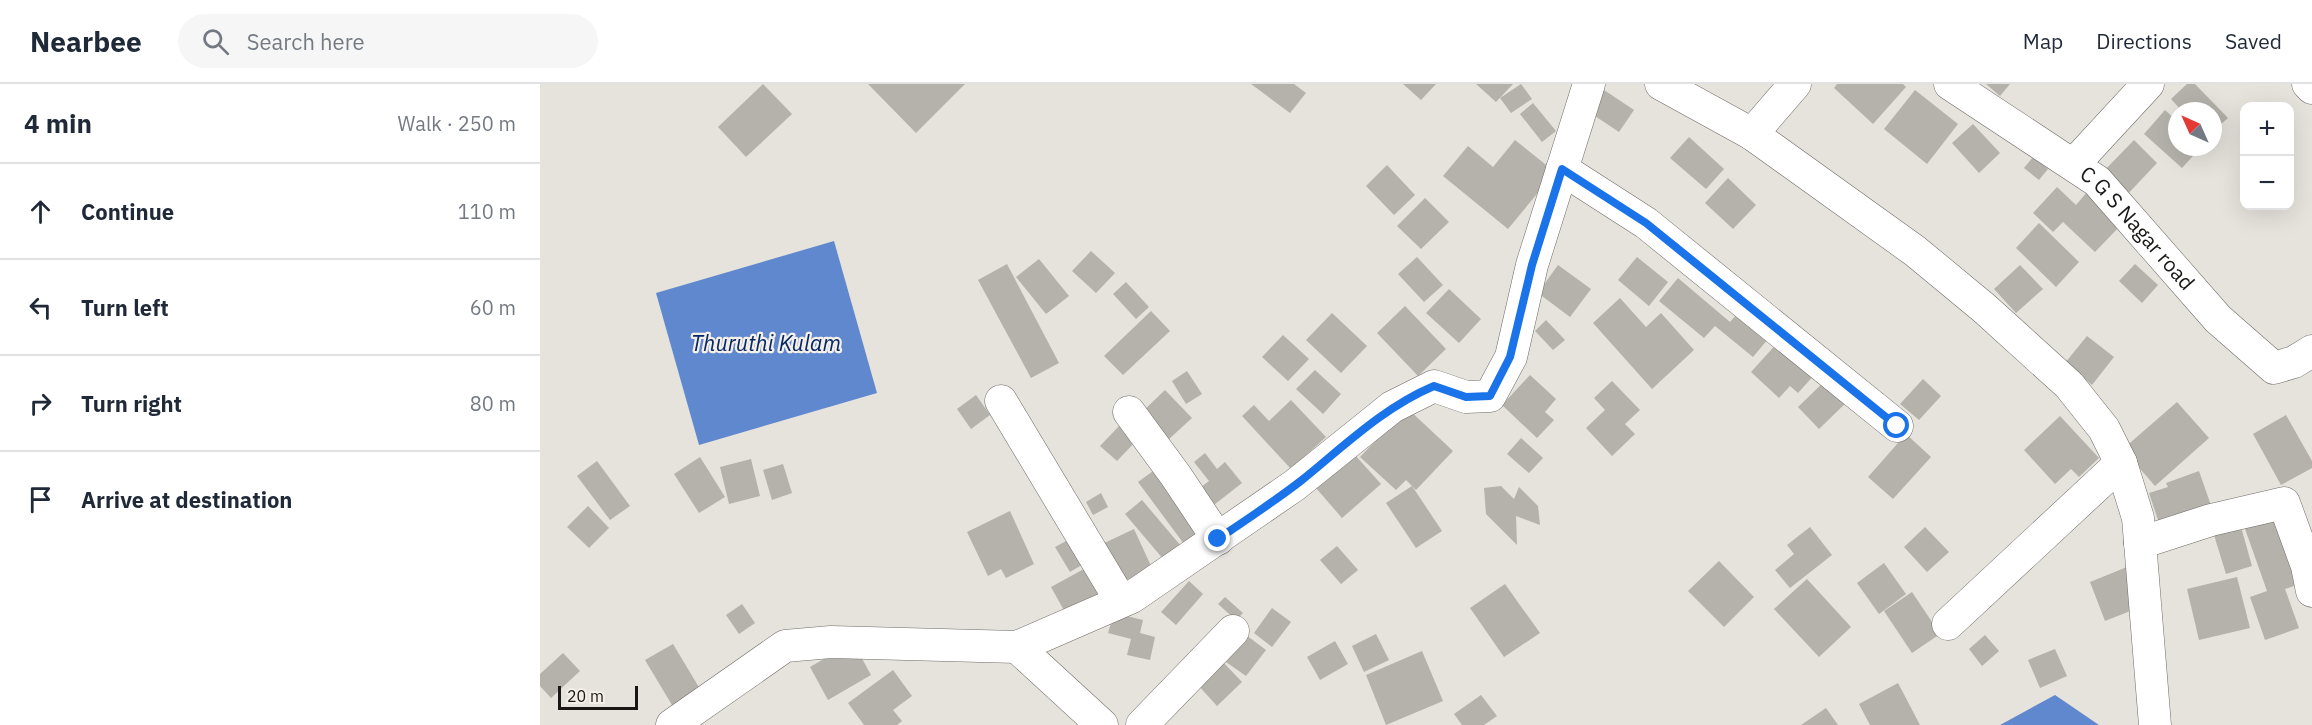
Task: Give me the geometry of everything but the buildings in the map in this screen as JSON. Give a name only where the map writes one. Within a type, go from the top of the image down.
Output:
[{"type":"street","points":[[672,725],[785,646],[831,642],[1017,647],[1122,601],[1296,485],[1392,408],[1416,394],[1434,386],[1466,397],[1490,396],[1510,357],[1532,265],[1589,84]]},
{"type":"street","points":[[1661,84],[1752,134],[1915,250],[1984,308],[2068,385],[2104,429],[2121,463],[2138,518],[2155,725]]},
{"type":"street","points":[[1752,134],[1795,84]]},
{"type":"street","name":"C G S Nagar road","points":[[1950,84],[2097,181],[2218,319],[2274,368],[2294,362],[2312,351]]},
{"type":"street","points":[[2074,164],[2148,84]]},
{"type":"street","points":[[2308,84],[2312,88]]},
{"type":"street","points":[[1562,169],[1646,223],[1897,426]]},
{"type":"street","points":[[1001,401],[1122,601]]},
{"type":"street","points":[[1129,412],[1218,539]]},
{"type":"street","points":[[1948,624],[2121,463]]},
{"type":"street","points":[[2140,543],[2211,520],[2284,503],[2307,566],[2312,591]]},
{"type":"street","points":[[1142,725],[1233,631]]},
{"type":"street","points":[[1017,647],[1102,725]]},
{"type":"water","name":"Thuruthi Kulam","points":[[834,241],[877,393],[699,445],[656,293]]},
{"type":"water","points":[[2055,695],[2099,725],[2000,725]]},
{"type":"route","points":[[1218,539],[1296,485],[1392,408],[1416,394],[1434,386],[1466,397],[1490,396],[1510,357],[1532,265],[1562,169],[1646,223],[1897,426]]}]
